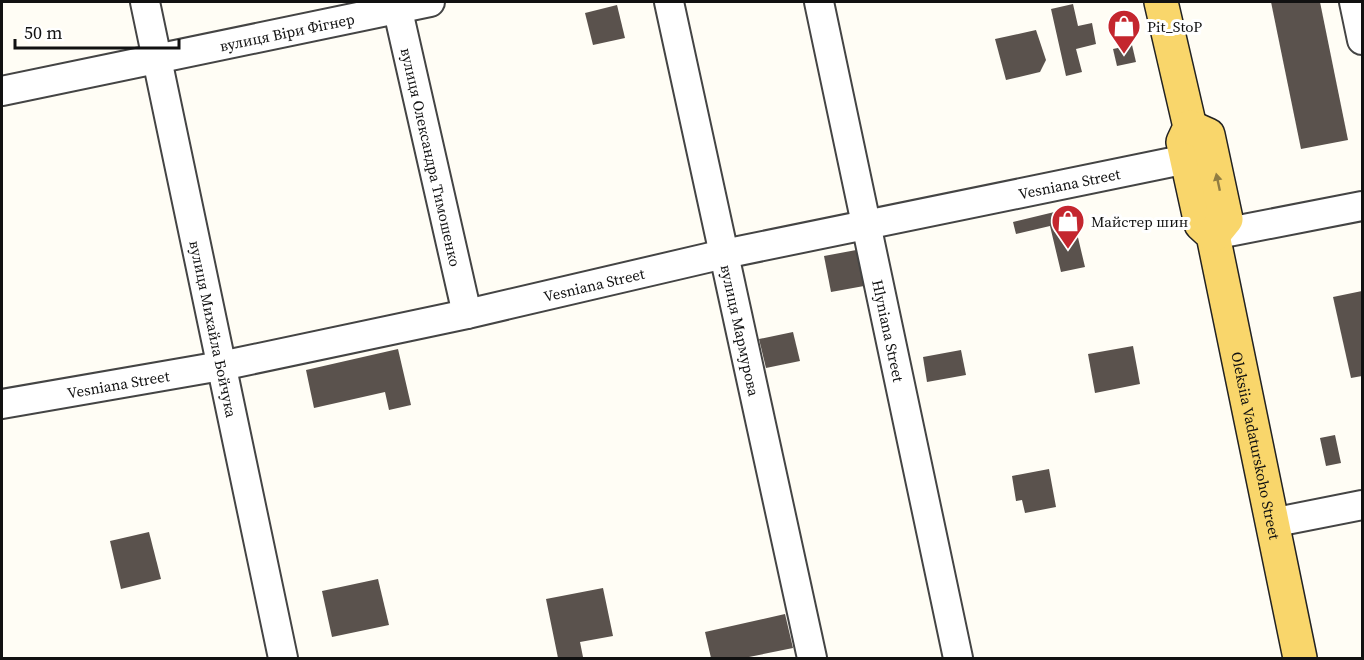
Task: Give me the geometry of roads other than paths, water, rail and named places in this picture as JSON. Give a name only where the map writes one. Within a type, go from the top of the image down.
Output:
[{"type":"main road","points":[[1161,2],[1189,143],[1208,135],[1226,219],[1213,235]]},
{"type":"main road","name":"Oleksiia Vadaturskoho Street","points":[[1213,235],[1300,658]]},
{"type":"street","name":"вулиця Михайла Бойчука","points":[[145,2],[284,658]]},
{"type":"street","name":"вулиця Віри Фігнер","points":[[2,91],[397,5],[430,2]]},
{"type":"street","name":"вулиця Мармурова","points":[[669,2],[812,658]]},
{"type":"street","name":"Hlyniana Street","points":[[819,2],[958,658]]},
{"type":"street","points":[[1354,2],[1362,39]]},
{"type":"street","name":"вулиця Олександра Тимошенко","points":[[397,5],[467,314]]},
{"type":"street","name":"Vesniana Street","points":[[2,404],[221,366],[467,314],[724,254],[867,226],[1189,143]]},
{"type":"street","points":[[1213,235],[1362,206]]},
{"type":"street","points":[[1271,523],[1362,505]]},
{"type":"place","name":"Pit_StoP","points":[[1124,55]]},
{"type":"place","name":"Майстер шин","points":[[1068,250]]}]
